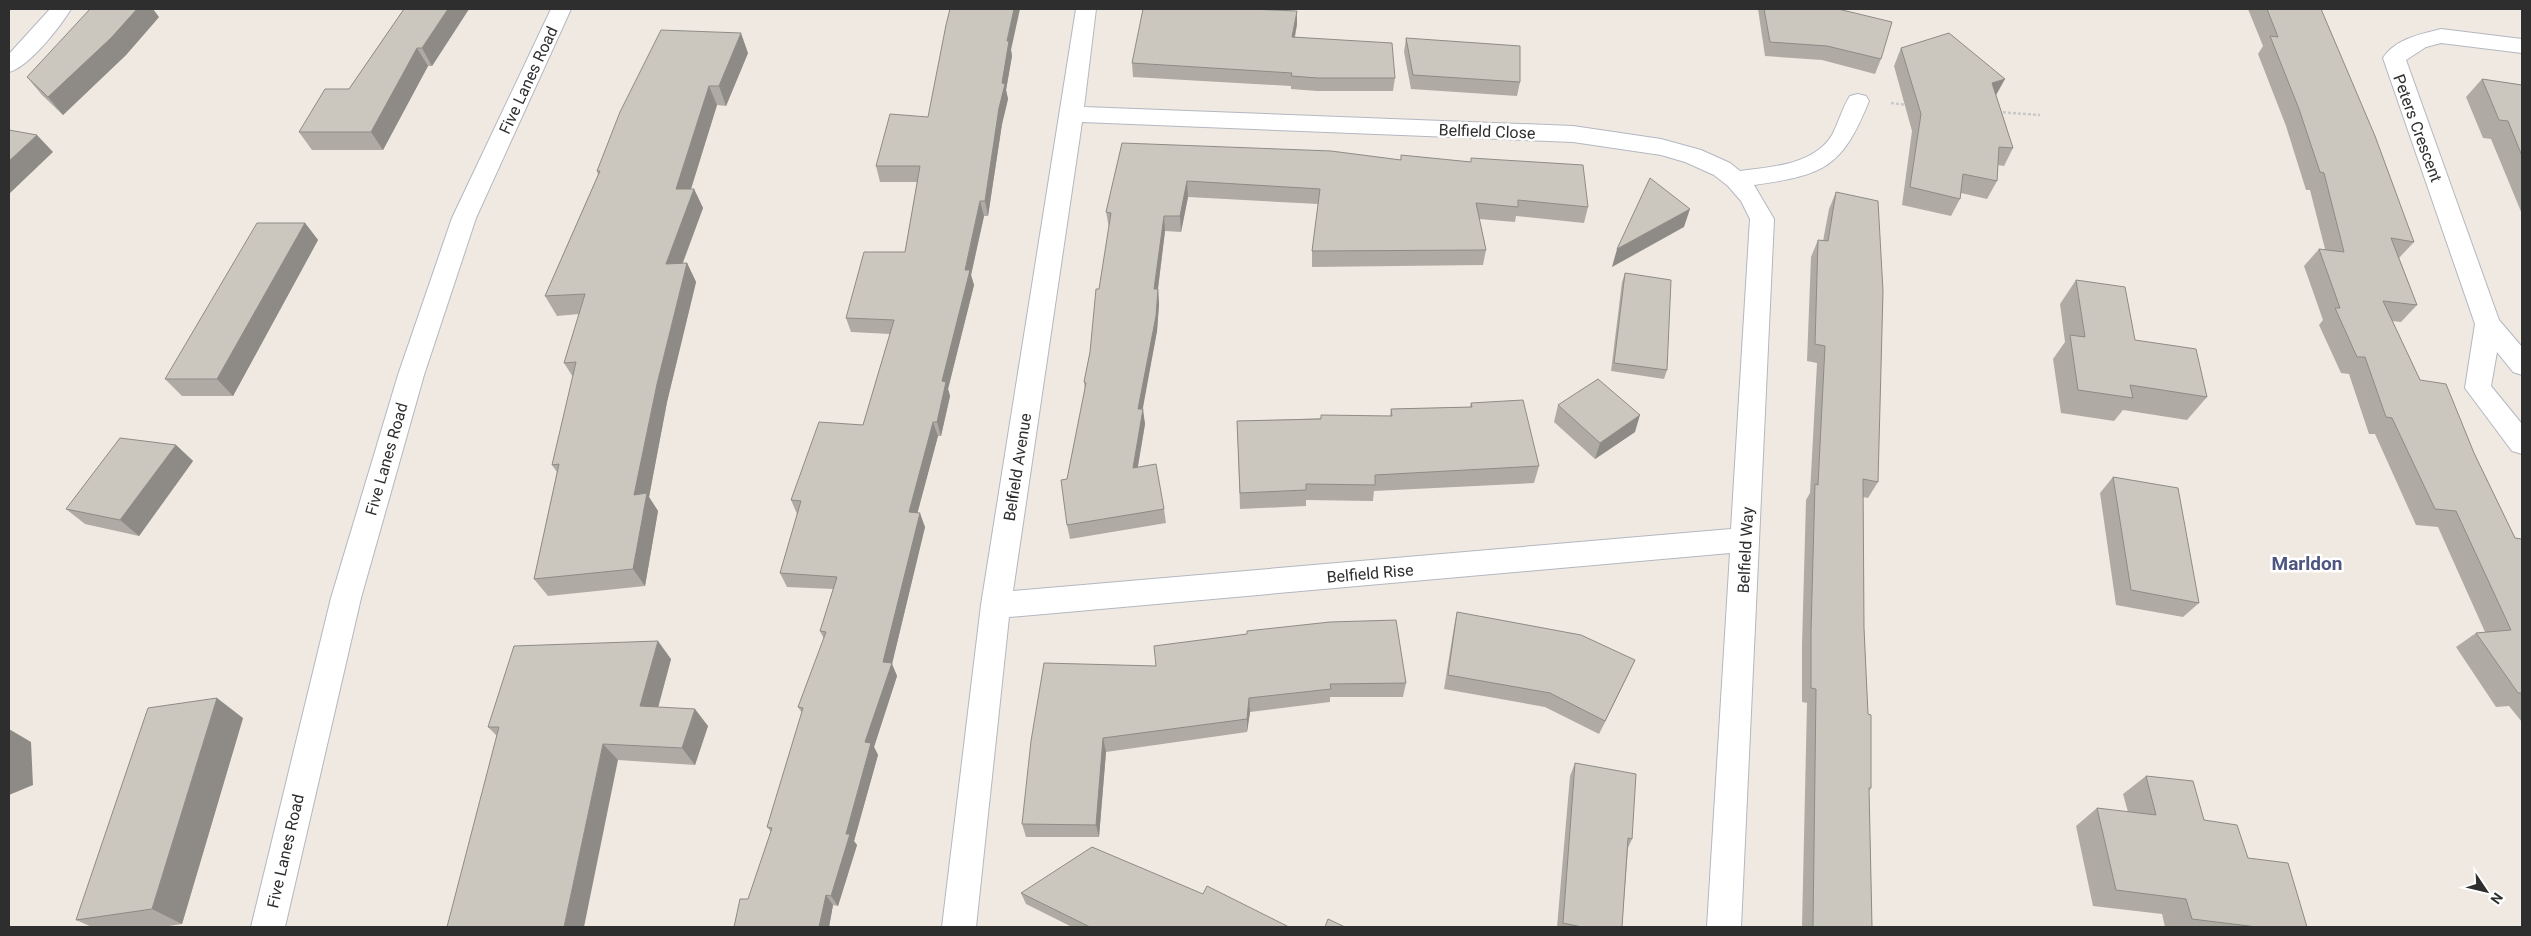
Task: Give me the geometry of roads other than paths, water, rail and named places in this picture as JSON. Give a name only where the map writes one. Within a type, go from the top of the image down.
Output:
[{"type":"street","points":[[9,65],[24,52],[61,9]]},
{"type":"street","name":"Five Lanes Road","points":[[268,927],[346,598],[411,375],[464,218],[561,9]]},
{"type":"street","name":"Belfield Avenue","points":[[959,927],[996,605],[1072,114],[1086,9]]},
{"type":"street","name":"Peters Crescent","points":[[2522,46],[2441,36],[2418,42],[2394,58],[2417,128],[2488,324],[2522,365]]},
{"type":"street","points":[[1736,180],[1786,172],[1814,162],[1838,144],[1858,101]]},
{"type":"street","name":"Belfield Close","points":[[1072,114],[1573,134],[1661,147],[1722,169],[1736,180]]},
{"type":"street","name":"Belfield Way","points":[[1724,927],[1762,219],[1752,197],[1736,180]]},
{"type":"street","name":"Peters Crescent","points":[[2488,324],[2478,388],[2522,443]]},
{"type":"street","name":"Belfield Rise","points":[[996,605],[1745,540]]},
{"type":"district","name":"Marldon","points":[[2307,563]]}]
